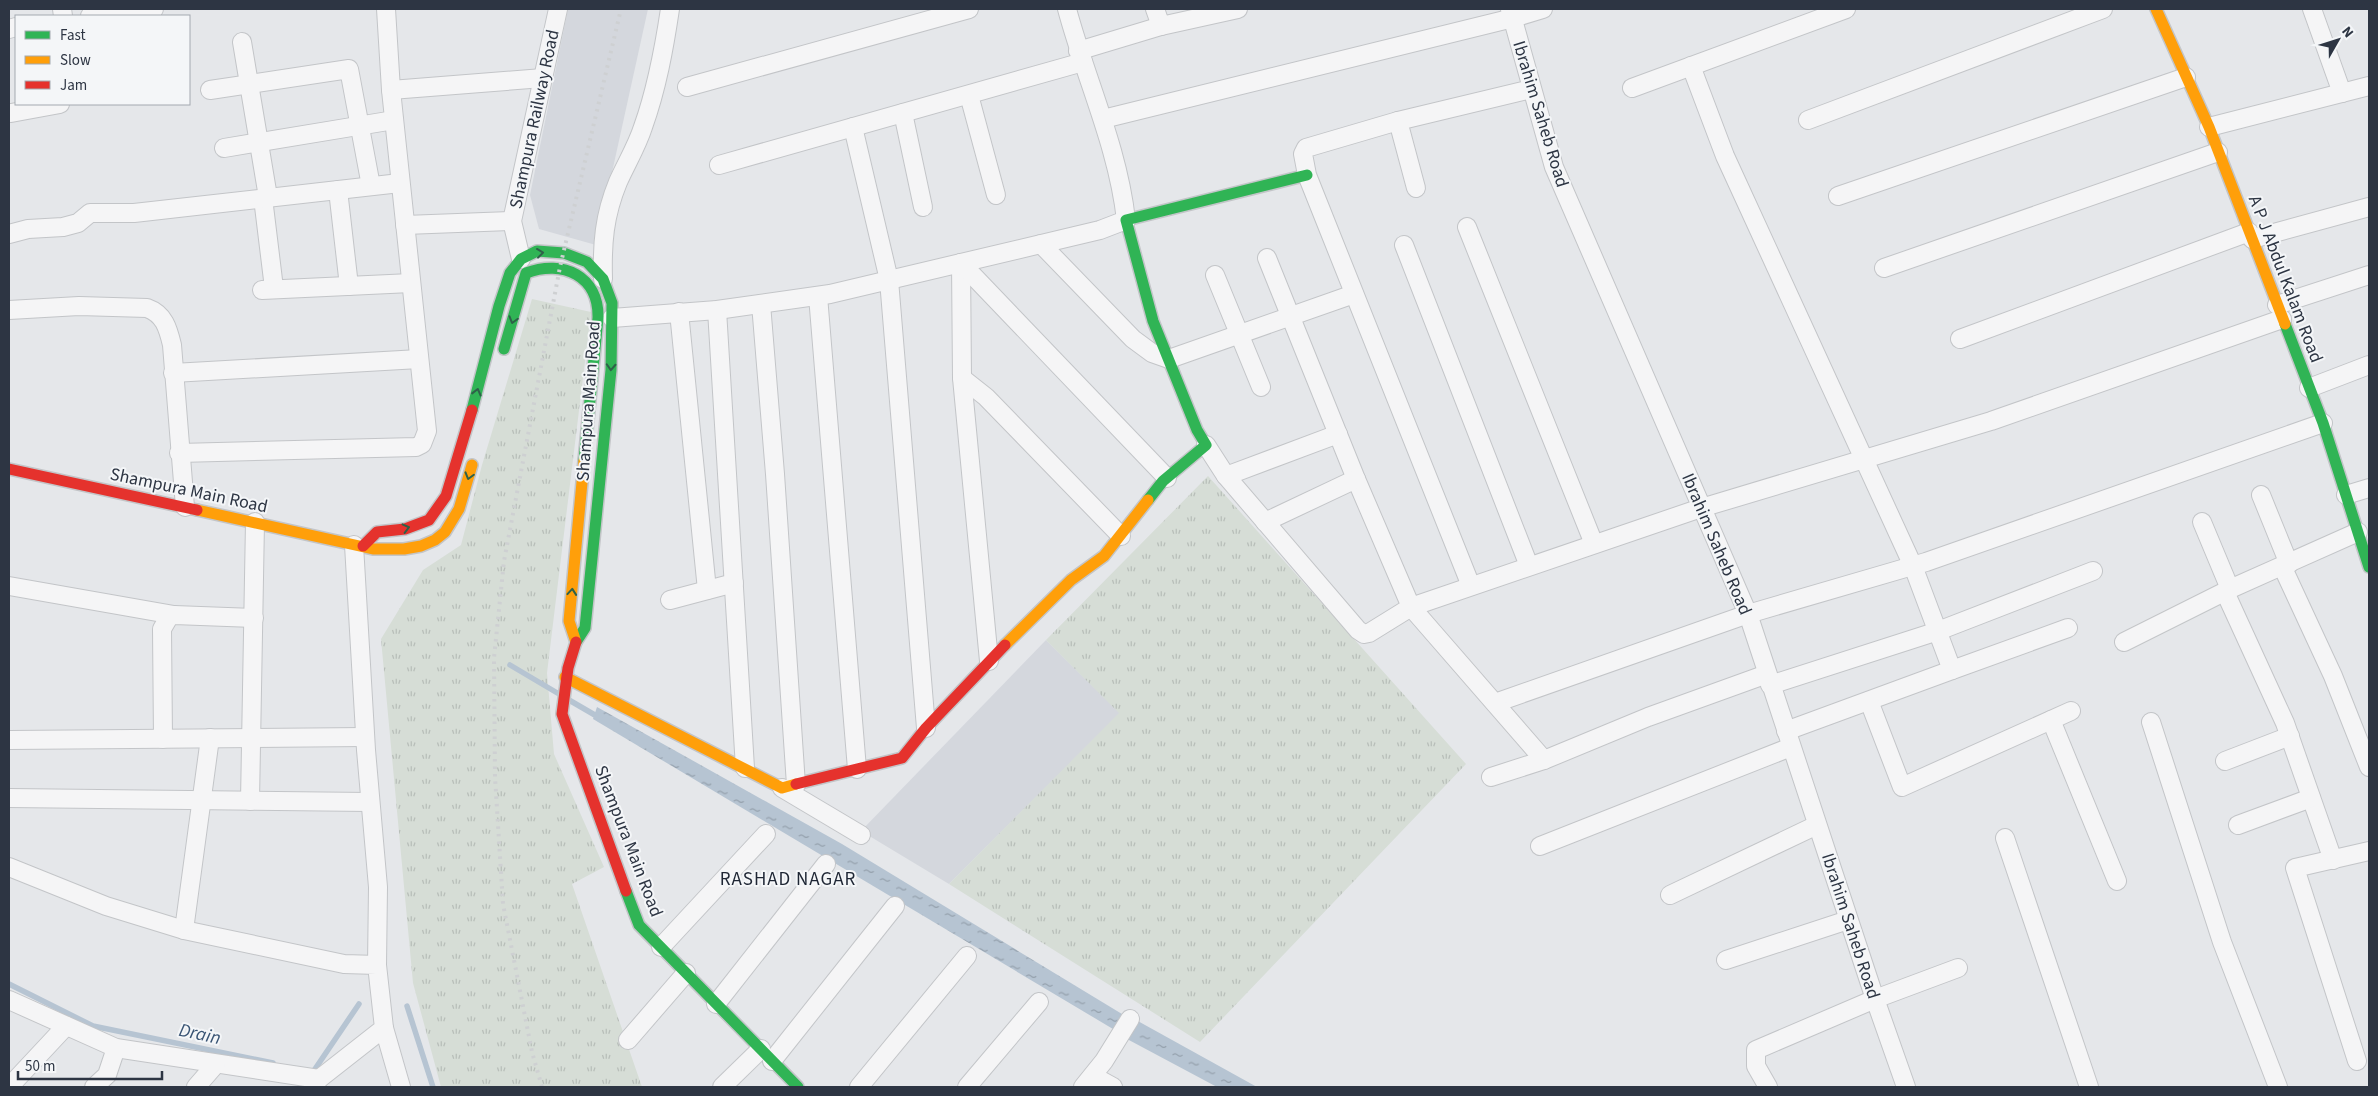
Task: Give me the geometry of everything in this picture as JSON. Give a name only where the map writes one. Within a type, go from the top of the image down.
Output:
[{"type":"street","points":[[99,15],[154,9]]},
{"type":"street","points":[[179,453],[416,447],[422,444],[427,431],[400,183],[391,90],[386,9]]},
{"type":"street","name":"Shampura Railway Road","points":[[521,259],[512,221],[558,9]]},
{"type":"street","points":[[603,279],[601,246],[606,222],[617,184],[643,129],[659,76],[670,9]]},
{"type":"street","points":[[687,86],[969,9]]},
{"type":"street","points":[[1067,9],[1081,57],[1103,118],[1122,187],[1126,220],[1153,321],[1197,430],[1226,476],[1364,634],[1411,607],[1529,566],[1702,508],[1991,421],[2280,312],[2369,275]]},
{"type":"street","points":[[1155,9],[1161,26]]},
{"type":"street","points":[[719,165],[969,95],[1081,57],[1161,26],[1238,9]]},
{"type":"street","points":[[1103,118],[1512,13],[1543,9]]},
{"type":"street","points":[[1632,88],[1846,9]]},
{"type":"street","points":[[1808,120],[2103,9]]},
{"type":"street","name":"A P J Abdul Kalam Road","points":[[2156,9],[2208,127],[2324,423],[2369,567]]},
{"type":"street","points":[[2312,9],[2342,93]]},
{"type":"street","name":"Ibrahim Saheb Road","points":[[1512,13],[1531,89],[1554,168],[1748,614],[1848,920],[1906,1087]]},
{"type":"street","points":[[242,42],[250,85],[265,198],[268,285],[350,286],[411,283]]},
{"type":"street","points":[[210,90],[250,85],[348,61],[371,186]]},
{"type":"street","points":[[1691,66],[1725,156],[1913,566],[1952,670]]},
{"type":"street","points":[[1838,196],[2186,77]]},
{"type":"street","points":[[391,90],[543,78]]},
{"type":"street","points":[[2208,127],[2369,86]]},
{"type":"street","points":[[1471,586],[1307,175],[1303,154],[1306,148],[1398,121],[1531,89]]},
{"type":"street","points":[[969,95],[996,195]]},
{"type":"street","points":[[11,113],[55,105]]},
{"type":"street","points":[[903,113],[923,207]]},
{"type":"street","points":[[224,148],[394,120]]},
{"type":"street","points":[[1398,121],[1416,188]]},
{"type":"street","points":[[854,127],[889,280],[926,728]]},
{"type":"street","points":[[1884,268],[2218,152]]},
{"type":"street","points":[[612,318],[717,310],[818,296],[1100,230],[1126,220],[1307,175]]},
{"type":"street","points":[[9,234],[28,229],[63,227],[78,223],[90,213],[134,213],[400,183]]},
{"type":"street","points":[[338,190],[350,286]]},
{"type":"street","points":[[1960,339],[2250,235],[2369,207]]},
{"type":"street","points":[[405,225],[512,221]]},
{"type":"street","points":[[1467,227],[1594,544]]},
{"type":"street","points":[[1041,244],[1133,339],[1152,353],[1169,359],[1354,294]]},
{"type":"street","points":[[1404,245],[1529,566]]},
{"type":"street","name":"Shampura Main Road","points":[[521,259],[537,251],[564,252],[587,262],[603,279],[612,303],[611,370],[585,628],[575,639],[565,681],[562,714],[639,925],[798,1087]]},
{"type":"street","points":[[1267,258],[1356,479],[1411,607],[1544,760]]},
{"type":"street","points":[[401,1087],[384,1028],[377,965],[378,887],[365,737],[354,572],[358,545],[378,532],[406,529],[429,520],[446,496],[474,403],[499,306],[510,273],[521,259]]},
{"type":"street","points":[[961,263],[962,378],[989,661]]},
{"type":"street","points":[[961,263],[1167,478]]},
{"type":"street","name":"Shampura Main Road","points":[[502,359],[526,273],[538,266],[560,267],[588,282],[598,299],[598,318],[569,621],[575,639]]},
{"type":"street","points":[[1214,275],[1261,387]]},
{"type":"street","points":[[818,296],[857,768]]},
{"type":"street","points":[[761,304],[775,474],[789,786]]},
{"type":"street","points":[[9,310],[79,306],[147,308],[155,311],[162,318],[169,330],[185,507]]},
{"type":"street","points":[[717,310],[745,768]]},
{"type":"street","points":[[678,312],[707,590]]},
{"type":"street","points":[[173,373],[419,359]]},
{"type":"street","points":[[2309,388],[2369,365]]},
{"type":"street","points":[[962,378],[986,397],[1121,536]]},
{"type":"street","points":[[1495,703],[1748,614],[1913,566],[2324,423]]},
{"type":"street","points":[[1226,476],[1338,434]]},
{"type":"street","points":[[789,786],[902,758],[926,728],[989,661],[1071,580],[1104,556],[1167,478],[1206,444]]},
{"type":"street","name":"Shampura Main Road","points":[[9,469],[358,545],[376,551],[420,548],[449,530],[459,510],[475,453]]},
{"type":"street","points":[[1265,522],[1356,479]]},
{"type":"street","points":[[2346,495],[2369,488]]},
{"type":"street","points":[[2261,496],[2285,565],[2333,676],[2369,768]]},
{"type":"street","points":[[250,801],[255,522]]},
{"type":"street","points":[[2202,522],[2228,590],[2290,736],[2333,860]]},
{"type":"street","points":[[2124,642],[2228,590],[2358,532]]},
{"type":"street","points":[[1491,776],[1544,760],[1648,717],[1769,679],[1938,631],[2093,571]]},
{"type":"street","points":[[670,600],[734,583]]},
{"type":"street","points":[[9,586],[174,615],[254,618]]},
{"type":"street","points":[[163,739],[162,629],[169,617],[174,615]]},
{"type":"street","points":[[1540,846],[1789,739],[1869,701],[2068,628]]},
{"type":"street","points":[[565,681],[745,768],[789,786],[861,835]]},
{"type":"street","points":[[1869,701],[1902,787],[2071,711]]},
{"type":"street","points":[[2051,720],[2117,881]]},
{"type":"street","points":[[2151,722],[2222,942],[2278,1087]]},
{"type":"street","points":[[2225,761],[2290,736]]},
{"type":"street","points":[[9,740],[365,737]]},
{"type":"street","points":[[184,930],[200,800],[210,738]]},
{"type":"street","points":[[9,798],[370,802]]},
{"type":"street","points":[[2238,824],[2311,798]]},
{"type":"street","points":[[1670,895],[1817,825]]},
{"type":"street","points":[[661,948],[766,834]]},
{"type":"street","points":[[2005,838],[2089,1087]]},
{"type":"street","points":[[2357,1061],[2295,868],[2368,854]]},
{"type":"street","points":[[716,1004],[826,864]]},
{"type":"street","points":[[9,867],[106,906],[184,930],[344,964],[377,965]]},
{"type":"street","points":[[722,1087],[766,1055],[895,906]]},
{"type":"street","points":[[1726,960],[1848,920]]},
{"type":"street","points":[[859,1087],[967,956]]},
{"type":"street","points":[[1768,1087],[1756,1066],[1756,1050],[1875,999],[1958,968]]},
{"type":"street","points":[[628,1040],[686,972]]},
{"type":"street","points":[[9,1001],[116,1048],[316,1083],[384,1028]]},
{"type":"street","points":[[967,1087],[1039,1002]]},
{"type":"street","points":[[1113,1087],[1088,1081],[1115,1044],[1130,1019]]},
{"type":"street","points":[[10,1087],[66,1026]]},
{"type":"street","points":[[94,1087],[106,1075],[116,1048]]},
{"type":"street","points":[[196,1087],[216,1064]]},
{"type":"shaded area","points":[[568,9],[648,9],[596,245],[539,229],[530,195]]},
{"type":"shaded area","points":[[1046,640],[1120,713],[949,884],[861,831]]},
{"type":"green space","points":[[532,299],[591,312],[547,673],[554,754],[604,867],[572,884],[642,1087],[441,1087],[413,983],[381,639],[423,570],[461,545],[482,465]]},
{"type":"green space","points":[[1208,476],[1466,764],[1200,1042],[949,884],[1119,713],[1046,640]]},
{"type":"water","points":[[597,707],[842,844],[1122,1014],[1113,1029],[593,719]]},
{"type":"water","points":[[1136,1020],[1257,1087],[1217,1087],[1127,1039]]},
{"type":"waterway","points":[[510,665],[559,694]]},
{"type":"waterway","points":[[569,700],[600,718]]},
{"type":"waterway","name":"Drain","points":[[9,984],[93,1026],[273,1063]]},
{"type":"waterway","name":"Drain","points":[[309,1071],[313,1072],[359,1004]]},
{"type":"waterway","name":"Drain","points":[[407,1006],[433,1087]]},
{"type":"railway","points":[[542,1087],[532,1052],[503,904],[495,777],[494,658],[504,561],[560,267],[621,9]]},
{"type":"traffic: fast","points":[[1148,500],[1163,481],[1206,445],[1197,430],[1153,321],[1126,220],[1307,175]]},
{"type":"traffic: fast","points":[[472,410],[499,306],[510,273],[521,259],[537,251],[564,253],[587,262],[603,279],[612,303],[611,370],[585,628],[576,642]]},
{"type":"traffic: fast","points":[[504,349],[526,273],[540,269],[553,268],[565,270],[576,274],[592,291],[597,303],[598,318],[584,461]]},
{"type":"traffic: fast","points":[[2285,324],[2323,423],[2369,567]]},
{"type":"traffic: fast","points":[[626,891],[639,925],[798,1087]]},
{"type":"traffic: slow","points":[[2156,9],[2209,127],[2285,324]]},
{"type":"traffic: slow","points":[[575,639],[569,621],[584,461]]},
{"type":"traffic: slow","points":[[197,510],[373,549],[404,549],[421,546],[435,540],[445,532],[459,509],[472,465]]},
{"type":"traffic: slow","points":[[1005,645],[1071,580],[1104,556],[1148,500]]},
{"type":"traffic: slow","points":[[565,677],[782,788],[796,784]]},
{"type":"traffic: jam","points":[[363,546],[377,532],[405,529],[429,520],[446,496],[472,410]]},
{"type":"traffic: jam","points":[[9,469],[197,510]]},
{"type":"traffic: jam","points":[[576,642],[568,668],[562,714],[626,891]]},
{"type":"traffic: jam","points":[[796,784],[902,758],[926,728],[1005,645]]},
{"type":"district","name":"RASHAD NAGAR","points":[[788,878]]}]
